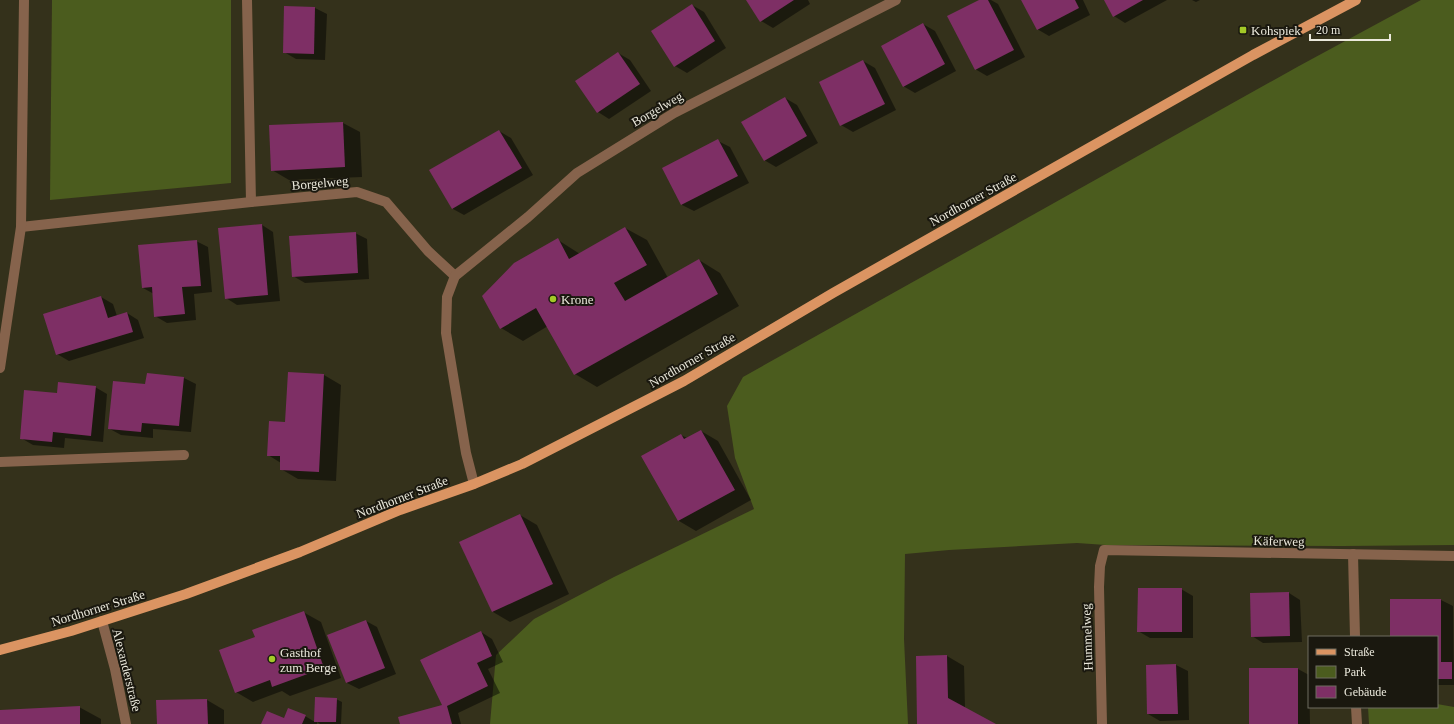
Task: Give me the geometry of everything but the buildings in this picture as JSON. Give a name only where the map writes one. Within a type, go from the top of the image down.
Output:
[{"type":"main road","name":"Nordhorner Straße","points":[[0,650],[102,621],[193,591],[300,552],[400,510],[474,484],[522,464],[684,381],[833,293],[1253,55],[1356,0]]},
{"type":"street","points":[[0,368],[21,227],[24,0]]},
{"type":"street","points":[[247,0],[251,202]]},
{"type":"street","name":"Borgelweg","points":[[21,227],[357,192],[386,202],[428,251],[455,276],[528,217],[583,169],[674,113],[896,0]]},
{"type":"street","points":[[455,276],[447,297],[446,333],[466,453],[474,484]]},
{"type":"street","points":[[0,462],[184,455]]},
{"type":"street","name":"Käferweg","points":[[1104,550],[1454,556]]},
{"type":"street","name":"Hummelweg","points":[[1102,724],[1099,587],[1100,566],[1104,550]]},
{"type":"street","points":[[1354,554],[1355,636]]},
{"type":"street","name":"Alexanderstraße","points":[[102,621],[115,669],[126,724]]},
{"type":"street","points":[[1356,708],[1356,724]]},
{"type":"green space","points":[[52,0],[231,0],[231,183],[50,200]]},
{"type":"green space","points":[[1421,0],[1454,0],[1454,545],[1106,545],[1077,543],[905,554],[904,639],[908,724],[490,724],[496,655],[534,619],[614,577],[754,509],[735,458],[727,406],[743,377],[1299,66]]},
{"type":"green space","points":[[1438,704],[1454,707],[1454,724],[1369,724],[1368,708],[1438,708]]},
{"type":"place","name":"Kohspiek","points":[[1243,30]]},
{"type":"place","name":"Krone","points":[[553,299]]},
{"type":"place","name":"Gasthof zum Berge","points":[[272,659]]}]
